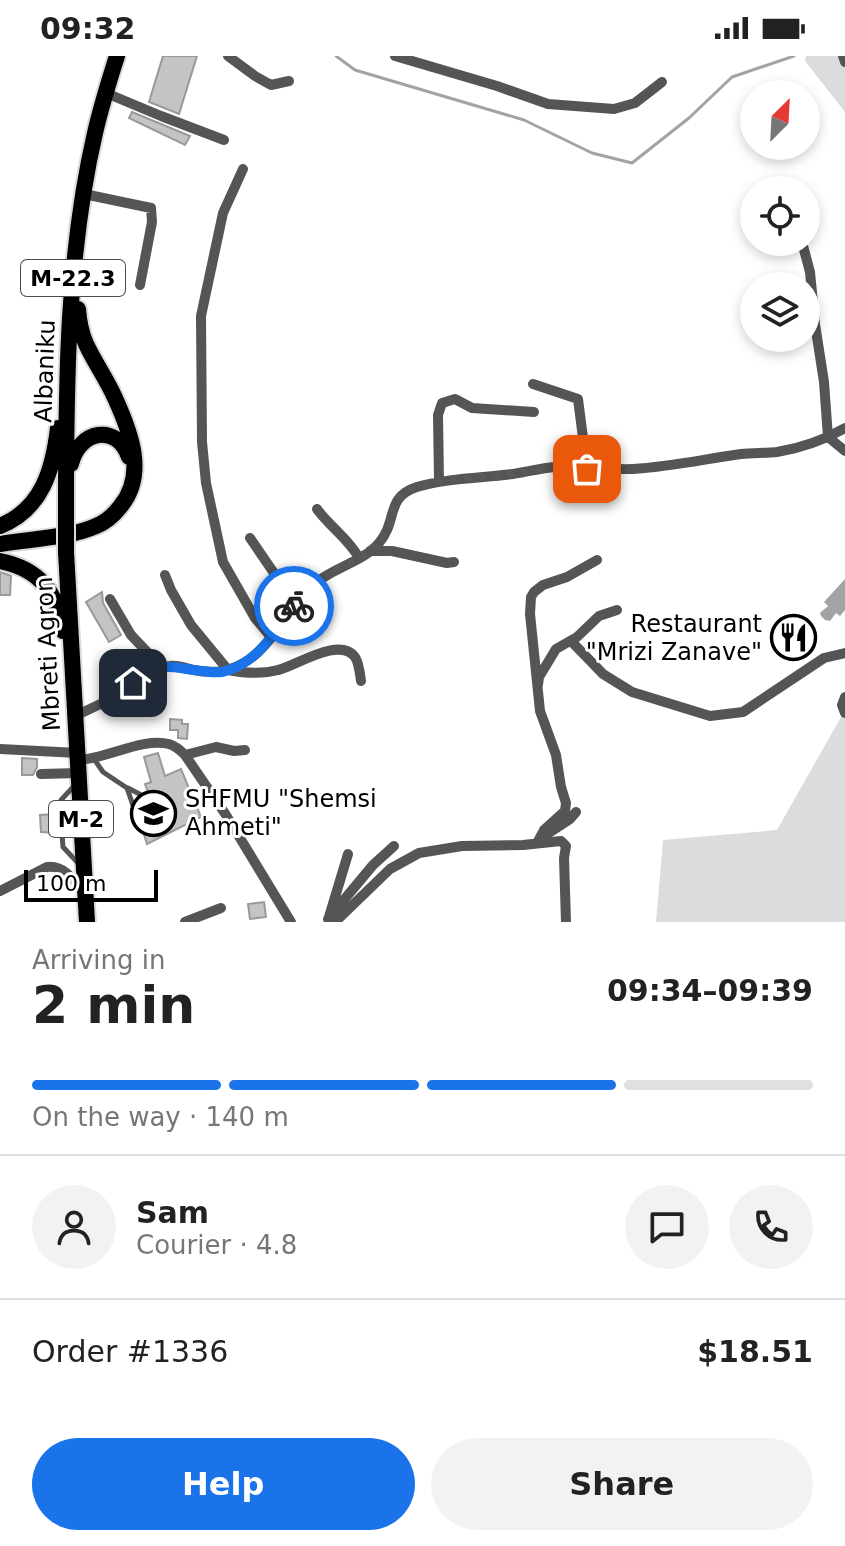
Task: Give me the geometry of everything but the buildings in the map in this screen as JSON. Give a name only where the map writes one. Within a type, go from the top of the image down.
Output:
[{"type":"main road","name":"Albaniku","points":[[66,552],[68,369],[73,272],[95,133],[117,56]]},
{"type":"main road","points":[[0,544],[77,532],[108,520],[129,495],[136,472],[133,451],[115,398],[80,328],[77,281],[73,272]]},
{"type":"main road","points":[[0,526],[21,515],[45,486],[58,435],[70,335]]},
{"type":"main road","name":"M-2","points":[[66,505],[74,453],[81,443],[97,435],[112,437],[128,453],[131,472],[129,495]]},
{"type":"main road","name":"Mbreti Agron","points":[[66,552],[75,716],[82,765],[87,922]]},
{"type":"main road","name":"M-2","points":[[0,561],[27,570],[45,584],[59,612],[65,665],[73,672]]},
{"type":"street","points":[[228,56],[271,85],[289,81]]},
{"type":"street","points":[[395,56],[548,104],[614,109],[635,103],[662,82]]},
{"type":"street","points":[[843,56],[845,62]]},
{"type":"street","points":[[106,93],[224,140]]},
{"type":"street","points":[[243,169],[223,213],[201,316],[202,442],[206,483],[223,562],[255,618],[271,637]]},
{"type":"street","points":[[84,194],[151,208],[152,222],[140,285]]},
{"type":"street","points":[[806,256],[824,382],[828,437],[845,451]]},
{"type":"street","points":[[533,384],[578,399],[587,469]]},
{"type":"street","points":[[439,482],[438,415],[442,403],[455,399],[472,408],[534,412]]},
{"type":"street","points":[[75,716],[116,696],[156,669],[171,666],[219,673],[257,654],[297,602],[327,574],[377,545],[389,528],[396,500],[414,488],[554,467],[637,468],[777,452],[817,442],[845,428]]},
{"type":"street","points":[[317,509],[359,558]]},
{"type":"street","points":[[250,538],[297,602]]},
{"type":"street","points":[[370,551],[392,551],[454,562]]},
{"type":"street","points":[[537,843],[544,830],[566,808],[556,755],[540,711],[531,597],[543,585],[567,577],[597,560]]},
{"type":"street","points":[[165,575],[191,625],[228,670],[275,671],[319,653],[344,650],[353,654],[361,681]]},
{"type":"street","points":[[110,599],[131,635],[150,655],[156,669]]},
{"type":"street","points":[[537,686],[556,649],[571,641],[599,616],[617,610]]},
{"type":"street","points":[[571,641],[603,674],[632,692],[710,716],[743,712],[824,658],[845,653]]},
{"type":"street","points":[[845,697],[842,705],[845,713]]},
{"type":"street","points":[[41,774],[82,765],[140,746],[173,745],[185,755],[226,815],[291,922]]},
{"type":"street","points":[[185,755],[209,747],[245,750]]},
{"type":"street","name":"Mbreti Agron","points":[[0,749],[82,765]]},
{"type":"street","points":[[537,843],[576,812]]},
{"type":"street","points":[[330,921],[390,869],[419,853],[462,846],[561,841],[566,846],[566,922]]},
{"type":"street","points":[[330,921],[373,865],[394,846]]},
{"type":"street","points":[[330,921],[348,854]]},
{"type":"street","points":[[0,891],[53,866],[64,871],[85,894]]},
{"type":"street","points":[[185,922],[221,908]]},
{"type":"lane","points":[[61,812],[61,800],[82,765],[103,772],[147,798]]},
{"type":"lane","points":[[127,788],[137,817]]},
{"type":"lane","points":[[62,834],[63,847],[84,869]]},
{"type":"shaded area","points":[[806,56],[845,56],[845,112],[820,80],[805,61]]},
{"type":"shaded area","points":[[845,579],[845,610],[840,616],[836,613],[830,621],[825,620],[820,613],[828,606],[824,602]]},
{"type":"shaded area","points":[[845,710],[845,922],[656,922],[663,840],[777,830]]},
{"type":"waterway","points":[[336,56],[355,70],[524,120],[592,153],[632,163],[689,118],[732,77],[794,56]]},
{"type":"way so far","points":[[294,606],[327,574],[367,554],[377,545],[389,528],[396,500],[405,492],[449,480],[554,467],[587,469]]},
{"type":"place","name":"Restaurant \"Mrizi Zanave\"","points":[[793,638]]},
{"type":"place","name":"SHFMU \"Shemsi Ahmeti\"","points":[[154,813]]},
{"type":"route","points":[[133,683],[161,667],[219,673],[233,669],[257,654],[294,606]]}]
